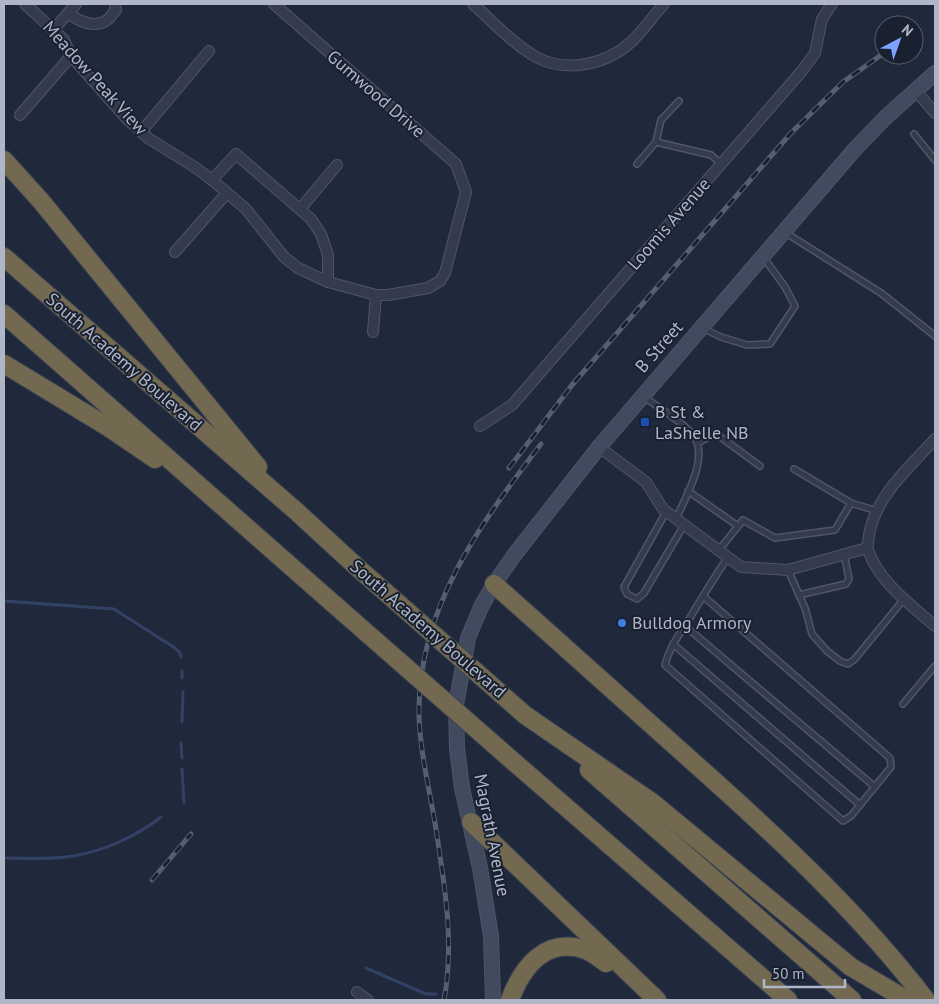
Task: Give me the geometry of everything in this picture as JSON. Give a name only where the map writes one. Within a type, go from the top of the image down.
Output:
[{"type":"highway","points":[[4,160],[41,201],[246,453],[296,511]]},
{"type":"highway","name":"South Academy Boulevard","points":[[4,257],[852,1000]]},
{"type":"highway","points":[[4,314],[788,1000]]},
{"type":"highway","points":[[4,364],[108,427],[225,508]]},
{"type":"highway","points":[[494,584],[678,748],[812,871],[867,928],[926,1000]]},
{"type":"highway","points":[[525,715],[653,804],[851,967],[903,998]]},
{"type":"highway","points":[[471,822],[656,1000]]},
{"type":"highway","points":[[510,1000],[525,969],[537,958],[553,948],[569,947],[586,950],[635,981]]},
{"type":"main road","name":"B Street","points":[[460,678],[468,638],[481,607],[494,584],[598,447],[855,149],[935,73]]},
{"type":"main road","name":"Magrath Avenue","points":[[460,678],[456,705],[457,748],[462,788],[471,822],[491,936],[493,1000]]},
{"type":"street","name":"Meadow Peak View","points":[[25,4],[64,40],[71,56],[141,132],[212,180],[246,209],[284,257],[298,268],[328,282],[376,295],[388,295],[428,288],[440,281],[445,273],[466,192]]},
{"type":"street","points":[[54,29],[76,4]]},
{"type":"street","points":[[68,13],[76,20],[84,23],[95,23],[107,20],[116,10],[115,4]]},
{"type":"street","name":"Gumwood Drive","points":[[274,4],[456,164],[466,192]]},
{"type":"street","points":[[472,4],[525,50],[539,58],[555,64],[586,65],[620,51],[631,42],[664,4]]},
{"type":"street","name":"Loomis Avenue","points":[[480,426],[512,405],[801,72],[815,53],[822,19],[832,4]]},
{"type":"street","points":[[141,132],[209,51]]},
{"type":"street","points":[[20,115],[71,56]]},
{"type":"street","points":[[916,90],[935,113]]},
{"type":"street","points":[[212,180],[236,154],[300,209],[311,219],[321,234],[328,255],[328,282]]},
{"type":"street","points":[[300,209],[337,165]]},
{"type":"street","points":[[175,252],[227,193]]},
{"type":"street","points":[[373,332],[376,295]]},
{"type":"street","points":[[935,439],[883,498],[871,524],[867,548],[878,570],[896,592],[935,626]]},
{"type":"street","points":[[598,447],[646,482],[666,512],[741,567],[788,570],[867,548]]},
{"type":"street","points":[[357,992],[368,1000]]},
{"type":"lane","points":[[637,164],[656,142],[661,120],[679,101]]},
{"type":"lane","points":[[914,134],[935,160]]},
{"type":"lane","points":[[656,142],[711,155],[721,164]]},
{"type":"lane","points":[[783,231],[881,292],[935,336]]},
{"type":"lane","points":[[700,327],[747,346],[770,344],[795,306],[785,287],[763,255]]},
{"type":"lane","points":[[642,396],[688,430],[698,444],[699,454],[697,467],[688,491],[680,522],[644,593],[636,599],[627,594],[624,588],[666,512]]},
{"type":"lane","points":[[698,444],[715,433],[760,466]]},
{"type":"lane","points":[[794,469],[851,503],[877,511]]},
{"type":"lane","points":[[688,491],[738,526]]},
{"type":"lane","points":[[719,551],[743,520],[775,538],[835,530],[851,503]]},
{"type":"lane","points":[[799,595],[846,584],[849,579],[844,554]]},
{"type":"lane","points":[[703,596],[890,758],[891,767],[851,816],[843,821],[665,665],[667,654],[703,596],[728,558]]},
{"type":"lane","points":[[788,570],[805,608],[812,634],[827,651],[840,661],[848,664],[854,660],[904,599]]},
{"type":"lane","points":[[685,626],[875,787]]},
{"type":"lane","points":[[673,644],[860,805]]},
{"type":"lane","points":[[903,704],[935,666]]},
{"type":"waterway","points":[[4,601],[114,609],[175,648],[181,657]]},
{"type":"waterway","points":[[182,671],[182,678]]},
{"type":"waterway","points":[[182,722],[183,692]]},
{"type":"waterway","points":[[181,743],[182,758]]},
{"type":"waterway","points":[[182,769],[184,803]]},
{"type":"waterway","points":[[4,858],[39,859],[85,854],[120,842],[161,817]]},
{"type":"waterway","points":[[366,968],[426,994],[436,994]]},
{"type":"railway","points":[[509,468],[572,385],[791,133],[843,82],[874,60]]},
{"type":"railway","points":[[444,1000],[448,956],[447,911],[435,823],[421,742],[419,715],[421,676],[429,640],[441,604],[456,570],[496,505],[541,444]]},
{"type":"railway","points":[[152,880],[191,834]]},
{"type":"place","name":"B St & LaShelle NB","points":[[645,422]]},
{"type":"place","name":"Bulldog Armory","points":[[622,623]]}]
